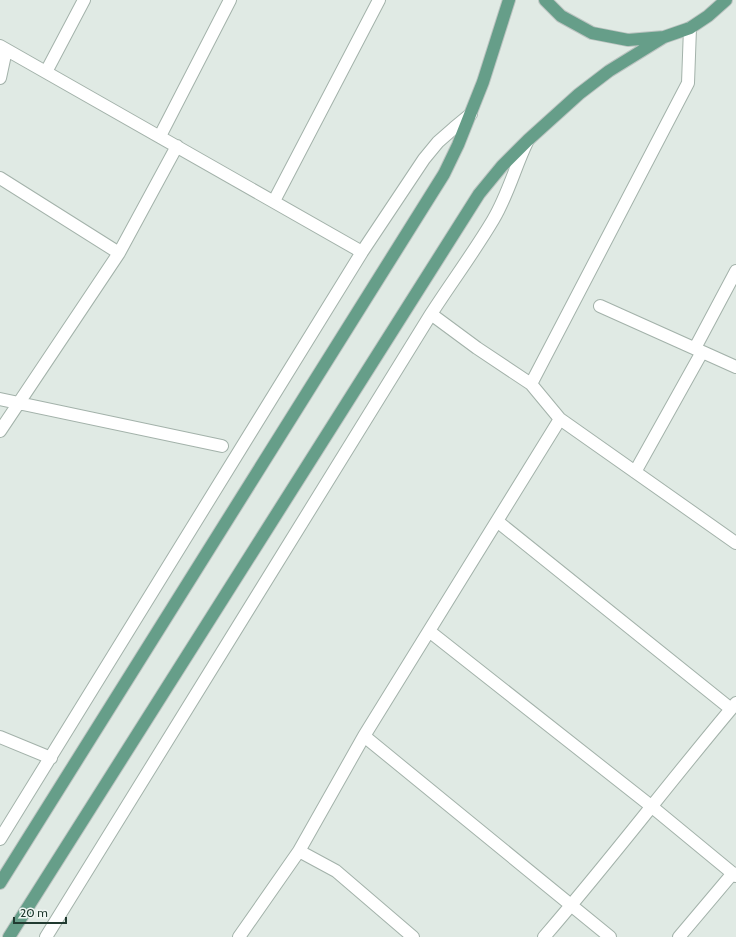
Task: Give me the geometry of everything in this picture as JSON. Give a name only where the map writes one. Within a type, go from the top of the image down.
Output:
[{"type":"main road","points":[[0,883],[444,174],[484,82],[508,0]]},
{"type":"main road","points":[[545,0],[560,16],[592,33],[628,40],[664,37]]},
{"type":"main road","points":[[9,937],[479,194],[502,166],[528,140],[579,94],[609,71],[664,37],[690,28],[708,16],[726,0]]},
{"type":"street","points":[[46,72],[84,0]]},
{"type":"street","points":[[160,136],[230,0]]},
{"type":"street","points":[[274,202],[379,0]]},
{"type":"street","points":[[532,384],[688,83],[690,28]]},
{"type":"street","points":[[0,78],[3,48],[362,252]]},
{"type":"street","points":[[0,839],[362,252],[424,159],[438,142],[471,114]]},
{"type":"street","points":[[46,937],[430,314],[493,220],[503,201],[518,160],[528,140]]},
{"type":"street","points":[[0,431],[119,253],[177,146]]},
{"type":"street","points":[[0,178],[119,253]]},
{"type":"street","points":[[635,472],[698,350],[736,271]]},
{"type":"street","points":[[600,306],[736,367]]},
{"type":"street","points":[[430,314],[476,348],[532,384],[560,419],[736,543]]},
{"type":"street","points":[[0,399],[222,446]]},
{"type":"street","points":[[240,937],[299,851],[364,736],[560,419]]},
{"type":"street","points":[[497,521],[734,706],[651,806],[572,906],[544,937]]},
{"type":"street","points":[[429,631],[651,806],[734,874],[679,937]]},
{"type":"street","points":[[364,736],[610,937]]},
{"type":"street","points":[[0,737],[51,758]]},
{"type":"street","points":[[299,851],[336,871],[414,937]]}]
